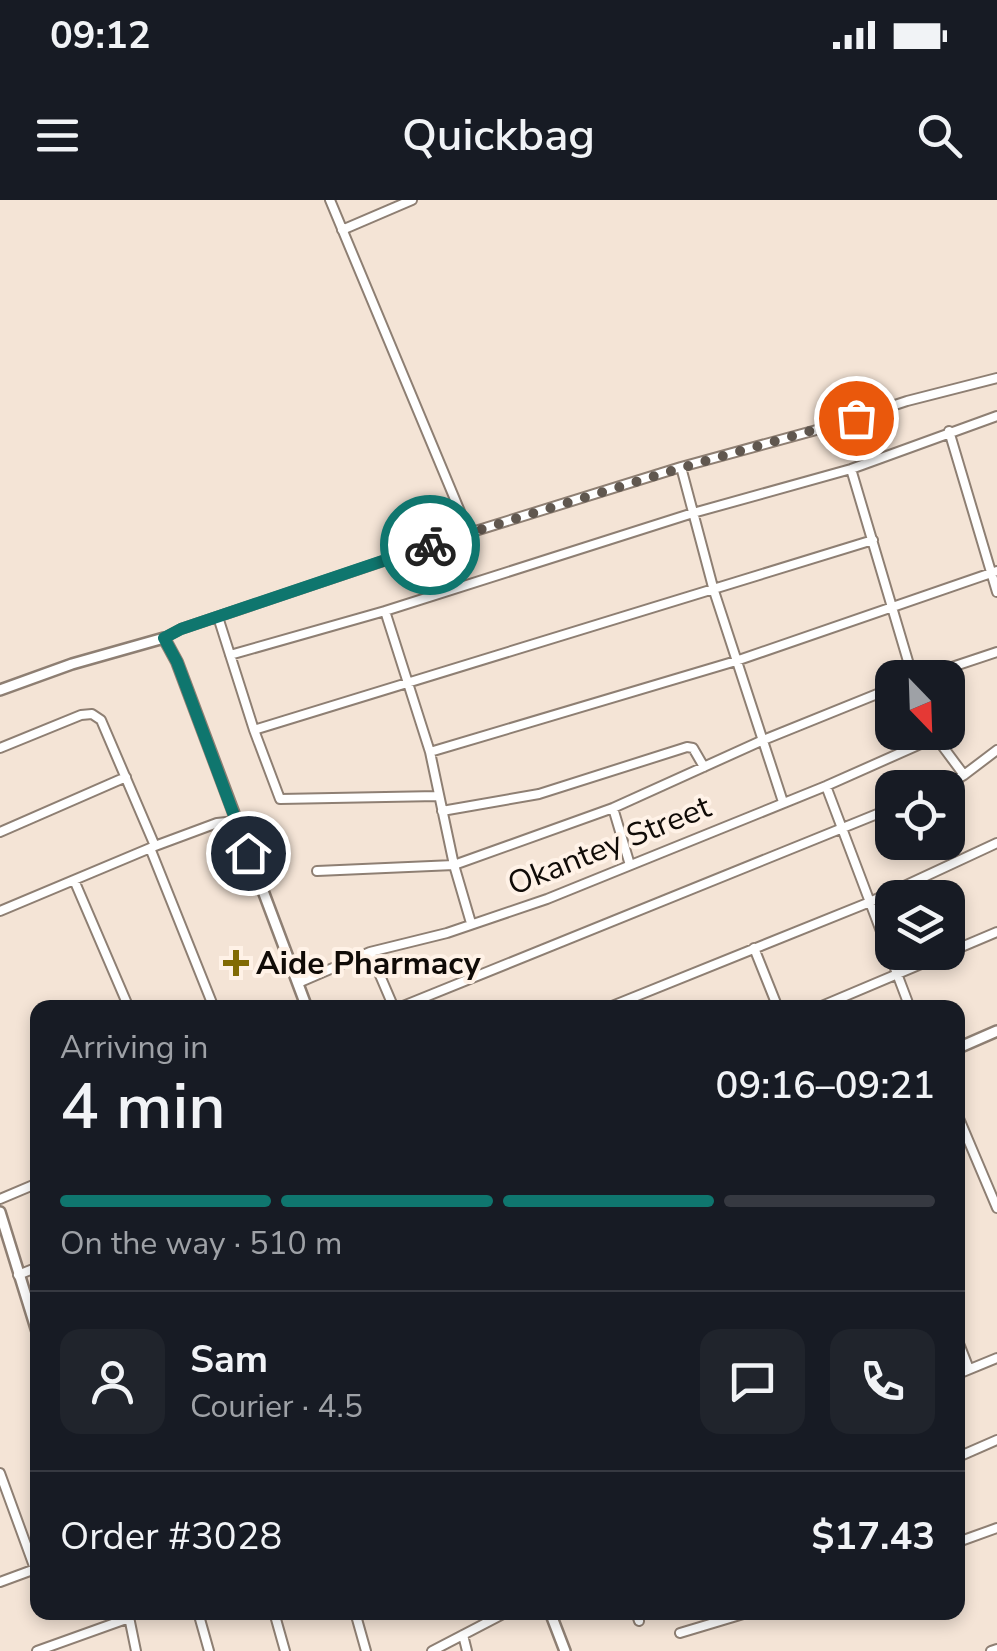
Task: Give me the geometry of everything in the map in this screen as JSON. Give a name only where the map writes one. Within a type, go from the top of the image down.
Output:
[{"type":"street","points":[[330,200],[469,533]]},
{"type":"street","points":[[342,230],[412,200]]},
{"type":"street","points":[[0,690],[469,533],[907,401],[997,378]]},
{"type":"street","points":[[230,655],[385,612],[693,513],[851,470],[997,416]]},
{"type":"street","points":[[949,431],[997,592]]},
{"type":"street","points":[[681,468],[714,591],[782,802]]},
{"type":"street","points":[[851,470],[911,660]]},
{"type":"street","points":[[254,730],[873,540]]},
{"type":"street","points":[[430,752],[736,661],[994,572]]},
{"type":"street","points":[[385,612],[430,752],[470,923]]},
{"type":"street","points":[[218,617],[280,799],[438,796]]},
{"type":"street","points":[[164,638],[177,662],[304,1000]]},
{"type":"street","points":[[965,662],[997,652]]},
{"type":"street","points":[[317,871],[454,865],[614,808],[875,695]]},
{"type":"street","points":[[0,748],[81,715],[92,714],[100,720],[126,777],[211,1000]]},
{"type":"street","points":[[442,812],[539,794],[687,747],[693,748],[704,767]]},
{"type":"street","name":"Okantey Street","points":[[298,983],[370,952],[446,933],[547,899],[826,786],[902,750]]},
{"type":"street","points":[[944,750],[959,770]]},
{"type":"street","points":[[965,775],[997,750]]},
{"type":"street","points":[[0,832],[126,777]]},
{"type":"street","points":[[826,786],[907,1000]]},
{"type":"street","points":[[614,808],[630,865]]},
{"type":"street","points":[[416,1000],[875,815]]},
{"type":"street","points":[[0,911],[152,847],[216,823],[236,821]]},
{"type":"street","points":[[627,1000],[870,902],[997,843]]},
{"type":"street","points":[[74,880],[126,1000]]},
{"type":"street","points":[[836,1000],[997,932]]},
{"type":"street","points":[[754,948],[775,1000]]},
{"type":"street","points":[[370,952],[392,1000]]},
{"type":"street","points":[[965,1045],[997,1032]]},
{"type":"street","points":[[965,1133],[997,1208]]},
{"type":"street","points":[[0,1200],[30,1187]]},
{"type":"street","points":[[0,1212],[30,1311]]},
{"type":"street","points":[[18,1274],[30,1270]]},
{"type":"street","points":[[965,1371],[997,1358]]},
{"type":"street","points":[[965,1359],[969,1370]]},
{"type":"street","points":[[965,1454],[997,1440]]},
{"type":"street","points":[[0,1474],[30,1553]]},
{"type":"street","points":[[965,1539],[997,1528]]},
{"type":"street","points":[[0,1582],[30,1571]]},
{"type":"street","points":[[37,1651],[54,1648],[117,1620]]},
{"type":"street","points":[[129,1620],[136,1651]]},
{"type":"street","points":[[200,1620],[209,1651]]},
{"type":"street","points":[[276,1620],[285,1651]]},
{"type":"street","points":[[357,1620],[366,1651]]},
{"type":"street","points":[[432,1651],[491,1620]]},
{"type":"street","points":[[553,1620],[566,1651]]},
{"type":"street","points":[[680,1633],[717,1620]]},
{"type":"street","points":[[462,1635],[467,1651]]},
{"type":"way so far","points":[[430,545],[856,418]]},
{"type":"place","name":"Aide Pharmacy","points":[[236,963]]},
{"type":"route","points":[[248,853],[177,662],[164,638],[430,545]]}]
